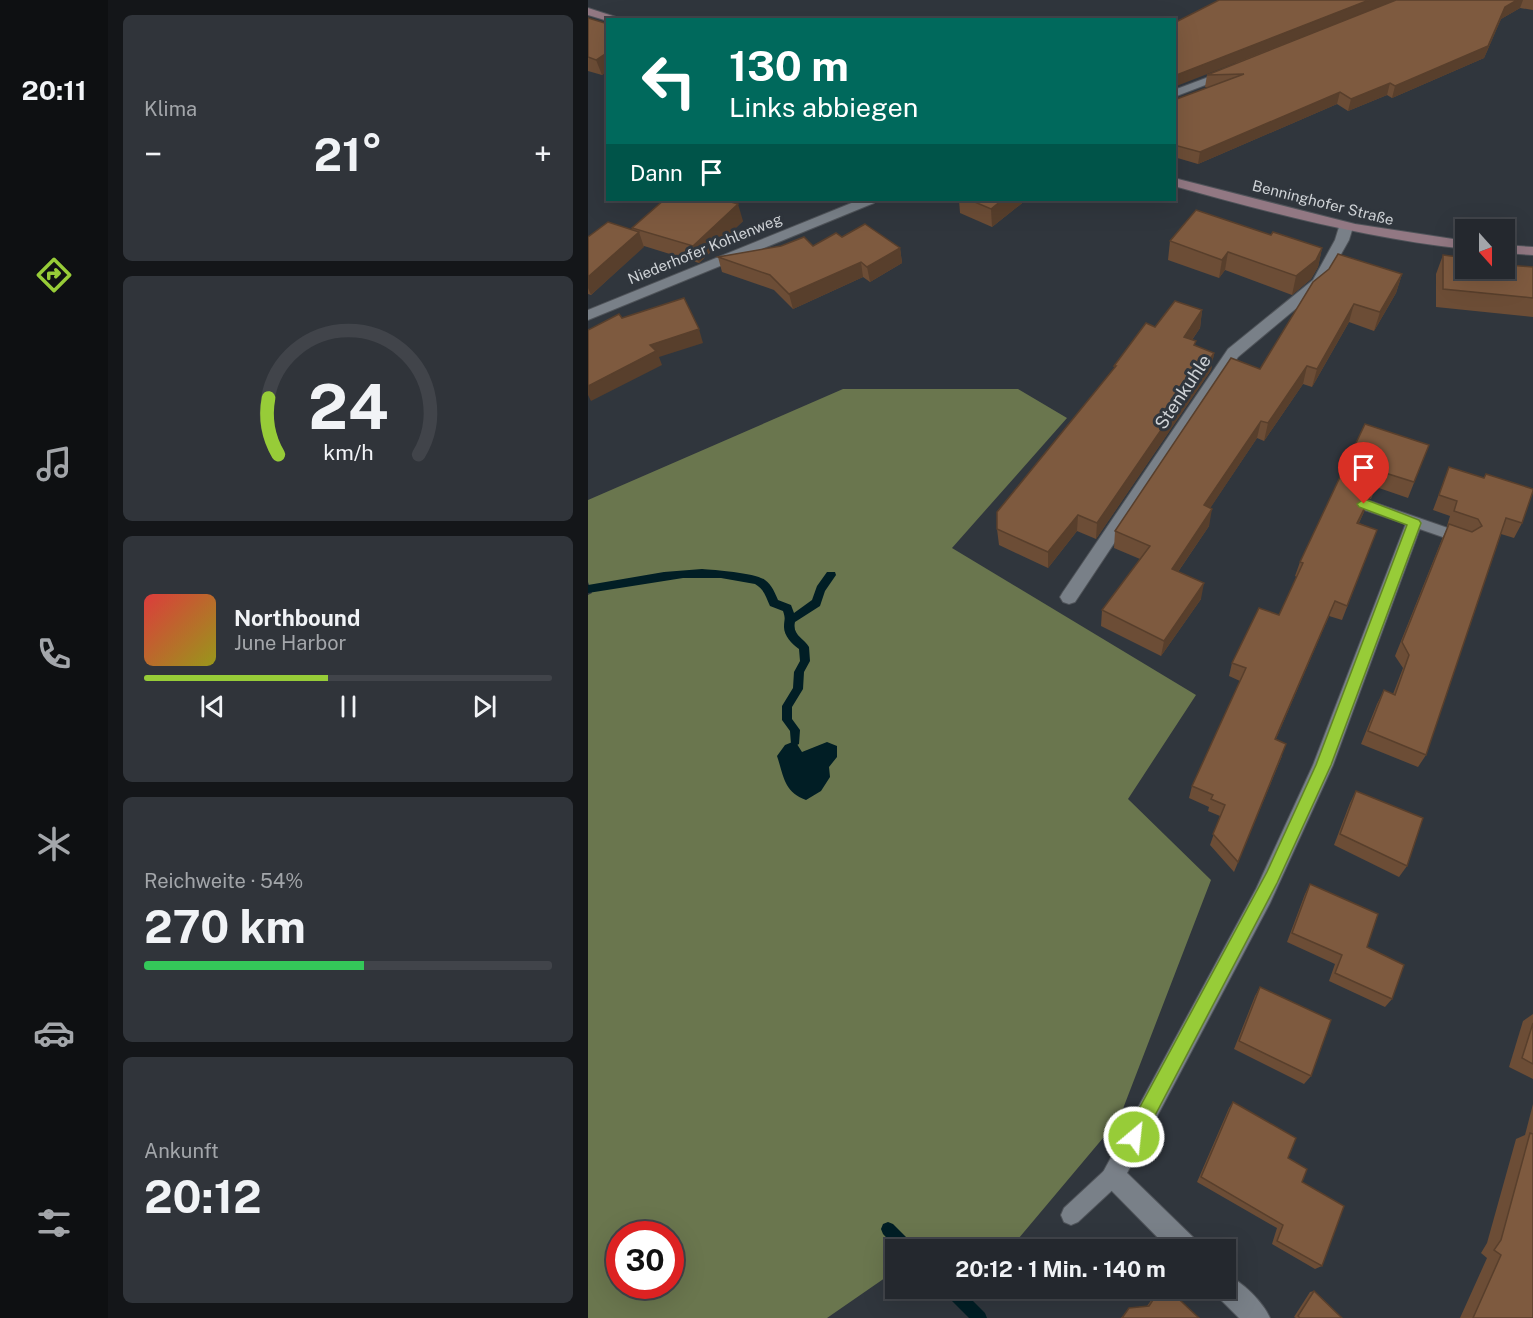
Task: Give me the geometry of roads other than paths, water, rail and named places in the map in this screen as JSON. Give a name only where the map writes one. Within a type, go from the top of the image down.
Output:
[{"type":"main road","points":[[588,11],[609,18]]},
{"type":"main road","name":"Benninghofer Straße","points":[[1176,183],[1346,227],[1397,237],[1455,244]]},
{"type":"main road","points":[[1515,250],[1533,251]]},
{"type":"street","points":[[1176,93],[1239,68]]},
{"type":"street","name":"Niederhofer Kohlenweg","points":[[588,315],[867,201]]},
{"type":"street","name":"Stenkuhle","points":[[1070,597],[1233,353],[1318,283],[1342,240],[1346,227]]},
{"type":"street","points":[[1177,1239],[1113,1176],[1268,886],[1323,765],[1414,523]]},
{"type":"street","points":[[1236,1297],[1257,1318]]},
{"type":"lane","points":[[1364,504],[1465,540]]},
{"type":"lane","points":[[1071,1215],[1113,1176]]},
{"type":"water","points":[[795,741],[802,752],[827,742],[837,746],[837,757],[829,767],[830,777],[821,791],[806,800],[789,788],[777,756],[785,745]]},
{"type":"waterway","points":[[588,589],[664,576],[721,574],[762,583],[774,603],[787,608],[791,620]]},
{"type":"waterway","points":[[791,620],[816,603],[821,589],[831,575]]},
{"type":"waterway","points":[[791,620],[789,627],[794,639],[804,647],[805,661],[799,672],[798,689],[787,706],[787,720],[795,730],[795,741]]},
{"type":"waterway","points":[[888,1229],[898,1239]]},
{"type":"waterway","points":[[960,1299],[980,1318]]}]
